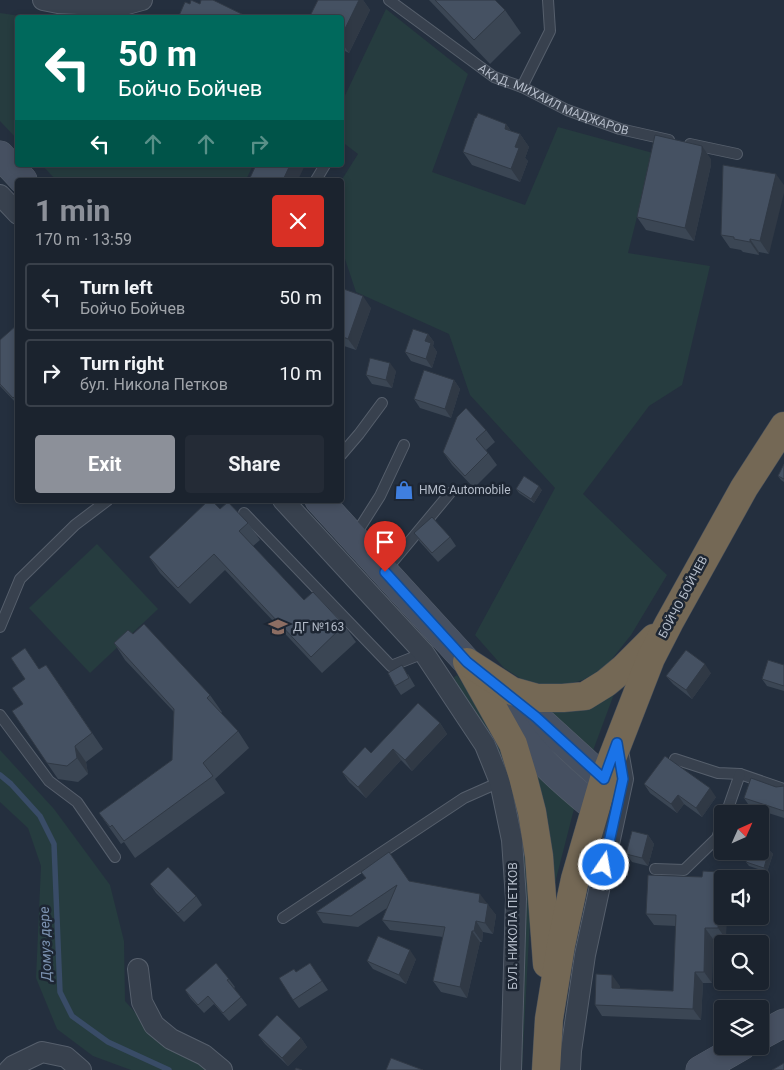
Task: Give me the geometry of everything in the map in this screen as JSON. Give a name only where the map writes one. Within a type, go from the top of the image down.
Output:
[{"type":"highway","name":"БОЙЧО БОЙЧЕВ","points":[[604,779],[651,658],[744,488],[784,426]]},
{"type":"highway","points":[[467,662],[512,691],[536,698],[585,696],[606,683],[624,668],[669,623]]},
{"type":"highway","points":[[467,662],[513,744],[532,812],[540,856],[547,951],[549,1019],[546,1070]]},
{"type":"highway","points":[[549,1019],[561,945],[575,879],[604,779]]},
{"type":"street","points":[[43,0],[58,3],[120,6],[142,0]]},
{"type":"street","points":[[0,155],[21,178]]},
{"type":"street","points":[[0,195],[15,211]]},
{"type":"street","name":"БУЛ. НИКОЛА ПЕТКОВ","points":[[285,503],[424,653],[485,745],[500,782],[512,840],[516,899],[512,1070]]},
{"type":"street","points":[[322,503],[467,662],[535,753],[595,808]]},
{"type":"street","points":[[467,662],[536,717],[604,779]]},
{"type":"street","points":[[570,1070],[570,1050],[585,955],[623,779],[617,743]]},
{"type":"street","points":[[138,969],[142,1002],[154,1025],[171,1039],[204,1056],[222,1070]]},
{"type":"street","points":[[769,1031],[784,1023]]},
{"type":"street","points":[[9,1070],[13,1066],[42,1052],[66,1057],[81,1070]]},
{"type":"street","points":[[700,1070],[726,1055]]},
{"type":"lane","name":"АКАД. МИХАИЛ МАДЖАРОВ","points":[[389,0],[494,78],[522,87],[567,110],[620,129],[737,154]]},
{"type":"lane","points":[[522,87],[550,31],[548,0]]},
{"type":"lane","points":[[317,178],[324,167]]},
{"type":"lane","points":[[344,452],[382,403]]},
{"type":"lane","points":[[354,538],[380,496],[404,446]]},
{"type":"lane","points":[[385,572],[450,493]]},
{"type":"lane","points":[[0,627],[20,579],[76,525],[104,503]]},
{"type":"lane","points":[[244,513],[391,666],[424,653]]},
{"type":"lane","points":[[0,715],[49,781],[77,802],[114,857]]},
{"type":"lane","points":[[675,759],[718,773],[740,774],[784,789]]},
{"type":"lane","points":[[729,805],[740,774]]},
{"type":"lane","points":[[283,918],[464,798],[500,782]]},
{"type":"lane","points":[[655,869],[684,870],[714,841]]},
{"type":"green space","points":[[386,9],[468,74],[432,172],[525,205],[558,127],[653,153],[628,253],[710,266],[682,385],[649,406],[583,494],[667,575],[631,635],[604,669],[583,680],[559,687],[526,682],[504,668],[475,635],[555,488],[470,395],[449,334],[356,292],[344,256],[343,178],[358,154],[344,143],[344,98]]},
{"type":"green space","points":[[0,13],[15,15],[15,137],[0,121]]},
{"type":"green space","points":[[44,167],[252,167],[247,178],[54,178]]},
{"type":"green space","points":[[97,544],[158,609],[90,673],[29,608]]},
{"type":"green space","points":[[457,675],[486,719],[507,764],[525,827],[531,899],[522,1070],[514,1070],[520,867],[453,678]]},
{"type":"green space","points":[[617,686],[591,756],[534,706]]},
{"type":"green space","points":[[0,750],[54,809],[110,885],[124,941],[125,1001],[156,1036],[195,1058],[208,1070],[131,1070],[93,1056],[57,1029],[36,978],[41,866],[28,828],[0,802]]},
{"type":"green space","points":[[530,761],[575,805],[555,883],[548,821]]},
{"type":"building","points":[[191,0],[200,4],[201,0],[213,0],[244,15],[179,15],[185,2],[190,4]]},
{"type":"building","points":[[318,0],[359,0],[344,31],[344,15],[310,15]]},
{"type":"building","points":[[435,0],[495,0],[505,10],[474,40]]},
{"type":"building","points":[[478,113],[506,124],[505,129],[520,134],[515,147],[519,148],[511,169],[463,152]]},
{"type":"building","points":[[655,135],[702,146],[685,228],[637,217]]},
{"type":"building","points":[[723,165],[776,174],[760,241],[750,239],[750,242],[721,235]]},
{"type":"building","points":[[255,167],[289,167],[284,178],[250,178]]},
{"type":"building","points":[[344,289],[363,296],[348,339],[344,337]]},
{"type":"building","points":[[15,327],[15,396],[13,398],[0,384],[0,340]]},
{"type":"building","points":[[413,329],[428,334],[425,341],[431,343],[426,359],[405,352]]},
{"type":"building","points":[[370,358],[390,363],[386,380],[366,375]]},
{"type":"building","points":[[424,370],[454,380],[445,409],[414,399]]},
{"type":"building","points":[[466,408],[486,430],[476,439],[488,453],[465,476],[443,452],[457,417]]},
{"type":"building","points":[[784,464],[784,479],[778,476]]},
{"type":"building","points":[[524,476],[539,486],[531,499],[516,489]]},
{"type":"building","points":[[206,503],[214,503],[220,509],[229,503],[248,523],[239,531],[304,600],[313,592],[344,625],[311,657],[214,554],[178,588],[149,557]]},
{"type":"building","points":[[432,517],[450,537],[432,553],[414,533]]},
{"type":"building","points":[[144,624],[210,695],[207,698],[238,731],[203,763],[213,776],[124,841],[112,825],[110,827],[99,813],[172,760],[174,709],[114,643],[128,630],[133,634]]},
{"type":"building","points":[[25,648],[39,669],[46,665],[92,733],[75,746],[77,758],[67,766],[47,763],[12,711],[23,704],[12,688],[25,679],[11,658]]},
{"type":"building","points":[[686,650],[705,664],[686,690],[666,676]]},
{"type":"building","points":[[768,660],[784,665],[784,686],[762,679]]},
{"type":"building","points":[[402,665],[409,678],[395,686],[388,673]]},
{"type":"building","points":[[418,703],[440,723],[405,760],[393,749],[358,787],[342,772],[365,747],[371,753]]},
{"type":"building","points":[[665,756],[710,788],[696,808],[678,795],[671,804],[644,784]]},
{"type":"building","points":[[751,778],[776,787],[784,786],[784,811],[769,805],[744,798]]},
{"type":"building","points":[[632,831],[648,835],[642,858],[626,854]]},
{"type":"building","points":[[389,852],[409,881],[480,894],[479,902],[488,904],[485,923],[476,921],[474,931],[472,931],[460,987],[433,981],[445,927],[382,920],[397,885],[351,916],[316,912],[366,878],[361,872]]},
{"type":"building","points":[[747,860],[766,860],[764,868],[746,862]]},
{"type":"building","points":[[168,867],[196,896],[178,913],[150,884]]},
{"type":"building","points":[[703,871],[714,872],[714,925],[718,925],[718,928],[705,928],[704,972],[695,972],[693,1009],[595,1005],[596,974],[612,975],[612,988],[673,991],[676,915],[646,914],[648,875],[702,877]]},
{"type":"building","points":[[378,936],[410,950],[399,975],[367,961]]},
{"type":"building","points":[[216,963],[241,997],[223,1013],[208,996],[198,1005],[185,990]]},
{"type":"building","points":[[310,963],[322,981],[293,1000],[279,978],[294,969],[296,972]]},
{"type":"building","points":[[277,1015],[301,1038],[282,1058],[258,1035]]},
{"type":"building","points":[[391,1058],[423,1070],[386,1070]]},
{"type":"building","points":[[784,1063],[784,1070],[772,1070]]},
{"type":"waterway","name":"Домуз дере","points":[[0,775],[11,784],[40,816],[54,844],[60,992],[72,1016],[108,1042],[169,1070]]},
{"type":"place","name":"HMG Automobile","points":[[404,490]]},
{"type":"place","name":"ДГ №163","points":[[278,627]]},
{"type":"route","points":[[385,572],[467,662],[560,737],[604,779],[617,743],[623,779],[604,865]]}]
